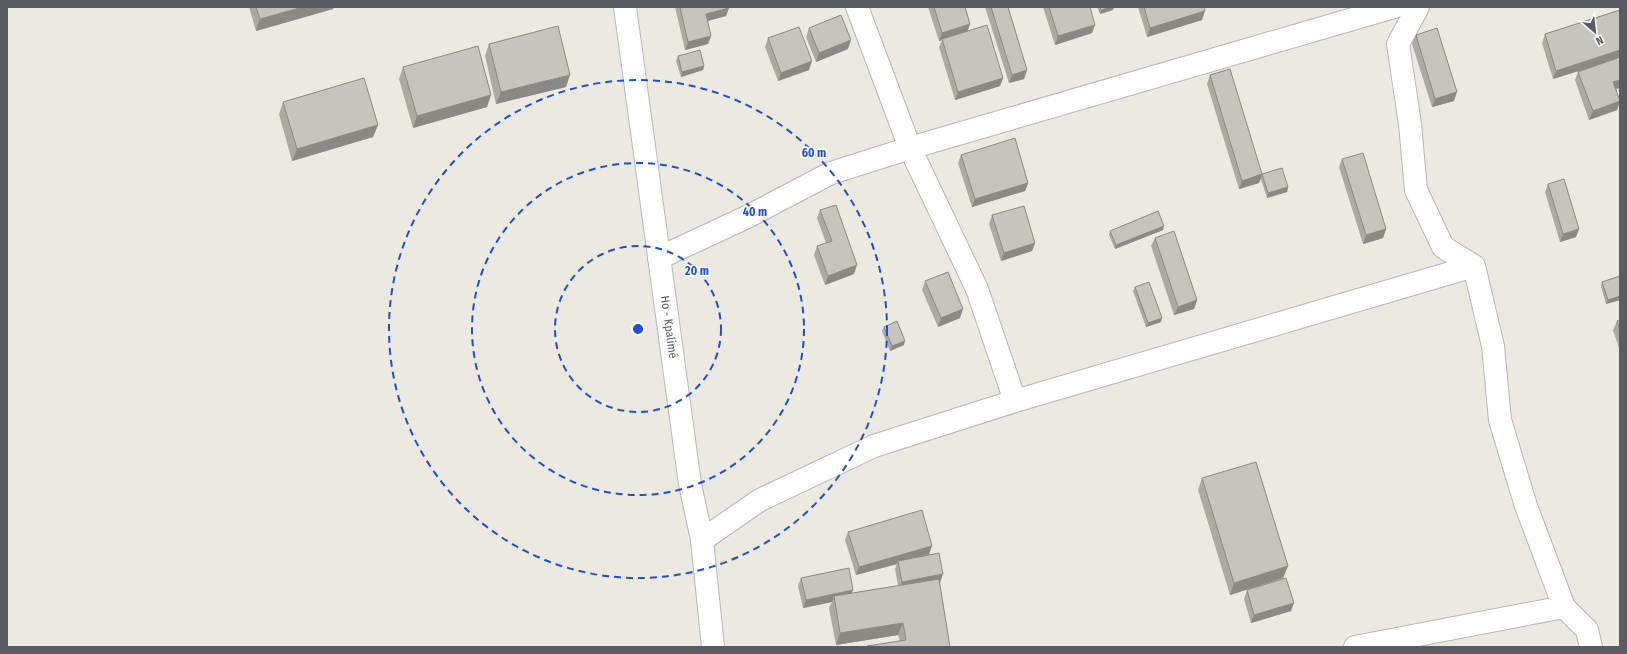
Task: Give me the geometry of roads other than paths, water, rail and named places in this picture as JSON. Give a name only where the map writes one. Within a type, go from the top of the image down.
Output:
[{"type":"street","name":"Ho - Kpalimé","points":[[625,7],[690,484],[702,540],[713,647]]},
{"type":"street","points":[[857,7],[910,148],[977,289],[1015,401]]},
{"type":"street","points":[[659,258],[747,217],[831,173],[910,148],[1394,7]]},
{"type":"street","points":[[1418,7],[1398,44],[1410,124],[1416,190],[1443,248],[1474,266],[1493,346],[1500,420],[1526,506],[1564,607],[1587,630],[1591,647]]},
{"type":"street","points":[[702,540],[760,500],[874,446],[1015,401],[1474,266]]},
{"type":"street","points":[[1355,647],[1564,607]]}]
